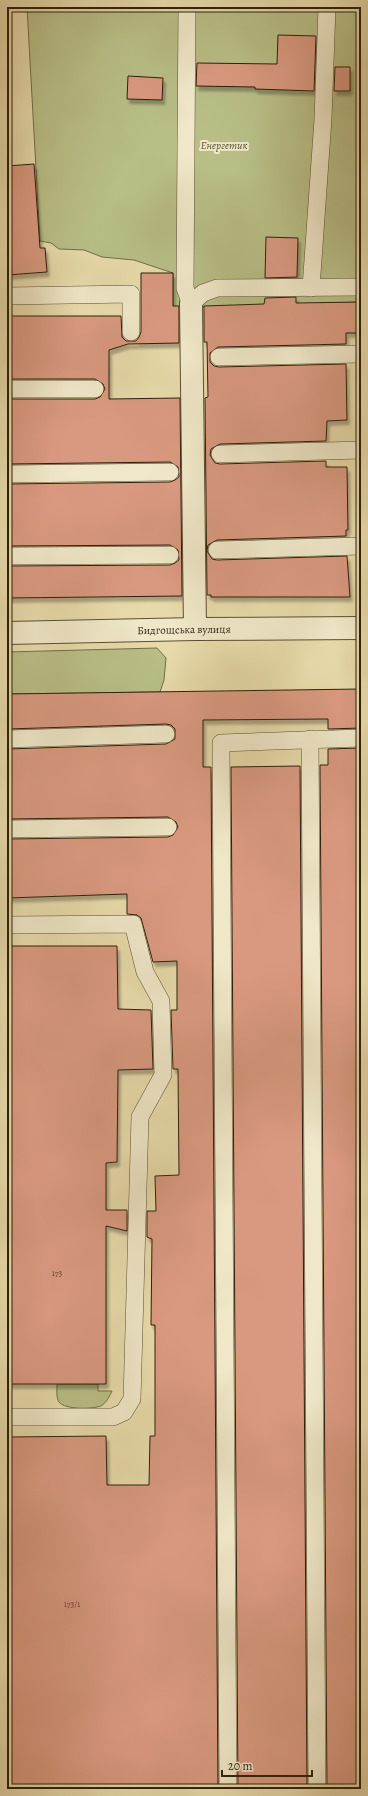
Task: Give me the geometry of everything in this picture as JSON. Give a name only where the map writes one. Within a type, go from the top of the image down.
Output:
[{"type":"street","points":[[191,304],[195,629]]},
{"type":"street","name":"Бидгощська вулиця","points":[[7,633],[195,629],[361,628]]},
{"type":"lane","points":[[187,7],[184,288],[191,304],[203,293],[217,288],[361,287]]},
{"type":"lane","points":[[311,288],[323,119],[327,7]]},
{"type":"lane","points":[[7,296],[131,294],[131,332]]},
{"type":"lane","points":[[219,358],[361,354]]},
{"type":"lane","points":[[7,390],[95,389]]},
{"type":"lane","points":[[220,454],[361,450]]},
{"type":"lane","points":[[7,474],[170,472]]},
{"type":"lane","points":[[217,550],[361,546]]},
{"type":"lane","points":[[7,556],[170,555]]},
{"type":"lane","points":[[7,739],[166,734]]},
{"type":"lane","points":[[228,1789],[221,743],[361,738]]},
{"type":"lane","points":[[310,739],[316,1789]]},
{"type":"lane","points":[[7,829],[168,827]]},
{"type":"lane","points":[[7,925],[133,924],[145,972],[161,1001],[163,1075],[140,1117],[132,1398],[124,1412],[113,1417],[7,1417]]},
{"type":"green space","name":"Енергетик","points":[[27,7],[361,7],[361,302],[173,308],[173,273],[134,260],[102,257],[84,250],[59,249],[51,243],[40,241]]},
{"type":"green space","points":[[157,648],[166,658],[164,680],[160,692],[7,694],[7,652]]},
{"type":"green space","points":[[57,1384],[98,1384],[98,1391],[112,1391],[101,1406],[92,1408],[73,1408],[62,1405],[59,1402],[57,1396]]},
{"type":"building","points":[[278,35],[316,36],[314,91],[255,89],[255,87],[196,86],[197,63],[277,64]]},
{"type":"building","points":[[335,67],[350,67],[350,91],[334,91]]},
{"type":"building","points":[[128,76],[163,78],[162,100],[127,99]]},
{"type":"building","points":[[34,164],[40,248],[45,248],[47,272],[7,275],[7,166]]},
{"type":"building","points":[[266,237],[298,238],[297,277],[265,278]]},
{"type":"building","points":[[141,273],[173,273],[173,306],[179,306],[179,343],[128,344],[109,350],[109,399],[180,398],[182,596],[7,598],[7,566],[170,565],[179,560],[178,550],[170,545],[7,546],[7,484],[170,482],[179,477],[178,467],[170,462],[7,464],[7,399],[95,399],[100,397],[105,389],[103,384],[95,379],[7,379],[7,316],[121,316],[122,337],[126,341],[136,341],[141,332]]},
{"type":"building","points":[[296,297],[296,303],[361,302],[361,333],[346,333],[346,344],[218,347],[210,353],[210,362],[214,366],[219,367],[346,364],[347,420],[327,421],[326,441],[220,444],[211,449],[210,455],[215,463],[220,464],[326,461],[326,467],[347,467],[348,530],[346,530],[346,536],[217,540],[208,545],[207,551],[212,559],[217,560],[347,556],[350,597],[211,597],[211,595],[207,595],[205,398],[208,397],[207,342],[204,342],[204,306],[264,304],[265,298]]},
{"type":"building","points":[[361,689],[361,728],[328,729],[328,719],[203,720],[203,767],[211,767],[218,1789],[7,1789],[7,1437],[106,1436],[107,1485],[149,1485],[150,1436],[155,1436],[155,1325],[151,1325],[152,1239],[147,1237],[147,1211],[156,1211],[155,1176],[179,1175],[178,1069],[173,1069],[171,1010],[177,1010],[177,961],[153,962],[141,918],[137,915],[127,914],[127,894],[7,898],[7,839],[168,837],[173,835],[178,827],[176,822],[168,817],[7,819],[7,749],[166,744],[175,739],[175,729],[171,725],[166,724],[7,729],[7,694]]},
{"type":"building","points":[[361,748],[361,1789],[327,1789],[320,765],[328,765],[328,749]]},
{"type":"building","points":[[300,766],[307,1789],[238,1789],[231,767]]},
{"type":"building","points":[[7,946],[117,946],[118,1009],[151,1010],[153,1069],[118,1070],[117,1162],[106,1163],[106,1210],[127,1210],[127,1231],[106,1226],[106,1384],[7,1384]]}]
